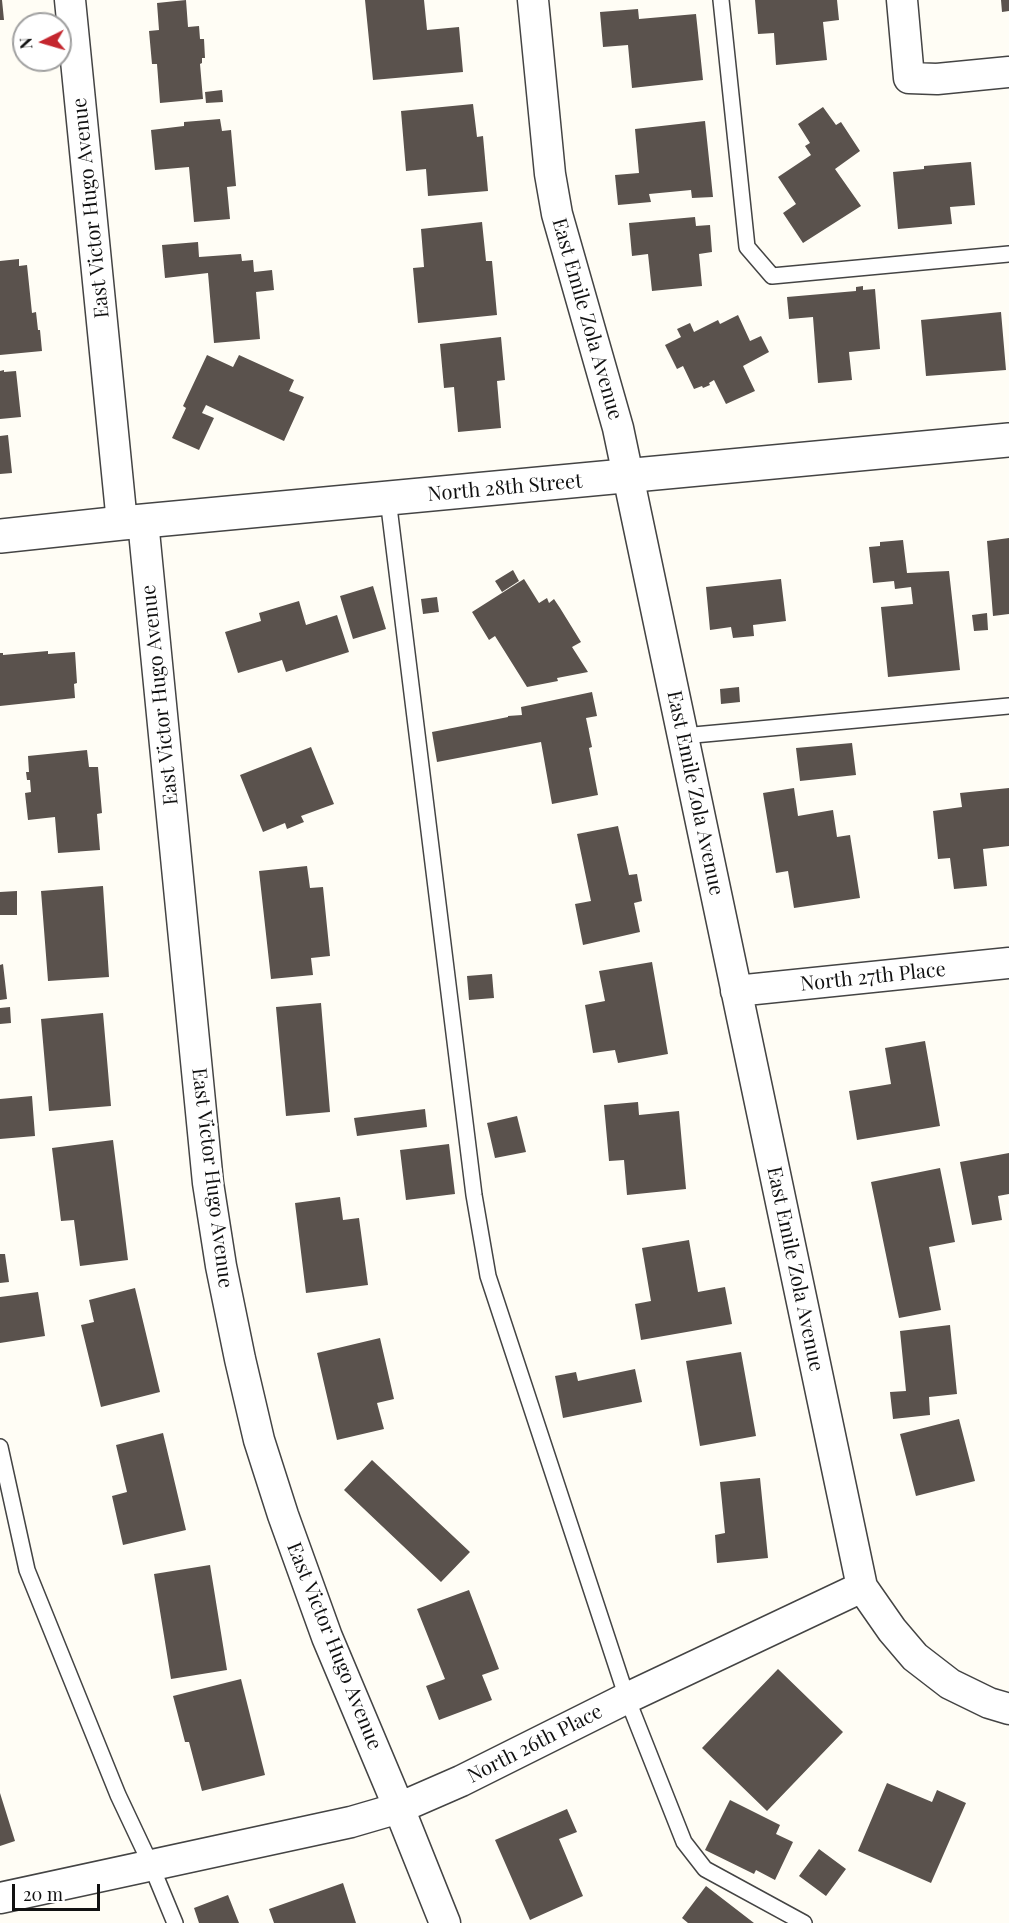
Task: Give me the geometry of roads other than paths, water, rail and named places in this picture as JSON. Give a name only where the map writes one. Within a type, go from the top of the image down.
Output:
[{"type":"street","name":"East Victor Hugo Avenue","points":[[70,0],[133,522],[208,1183],[221,1266],[259,1440],[283,1515],[327,1637],[445,1923]]},
{"type":"street","name":"East Emile Zola Avenue","points":[[533,0],[550,174],[557,214],[618,428],[862,1587]]},
{"type":"street","points":[[902,0],[909,78],[938,79],[1009,72]]},
{"type":"street","name":"North 28th Street","points":[[0,536],[1009,440]]},
{"type":"street","name":"North 27th Place","points":[[736,991],[1009,963]]},
{"type":"street","points":[[862,1587],[915,1658],[950,1684],[989,1703],[1009,1709]]},
{"type":"street","name":"North 26th Place","points":[[0,1898],[351,1822],[399,1808],[461,1781],[627,1698],[862,1587]]},
{"type":"lane","points":[[721,0],[747,247],[772,276],[1009,254]]},
{"type":"lane","points":[[388,499],[480,1236],[488,1276],[627,1698],[684,1842],[705,1869],[804,1923]]},
{"type":"lane","points":[[683,736],[1009,706]]},
{"type":"lane","points":[[0,1447],[27,1570],[118,1795],[175,1923]]}]
